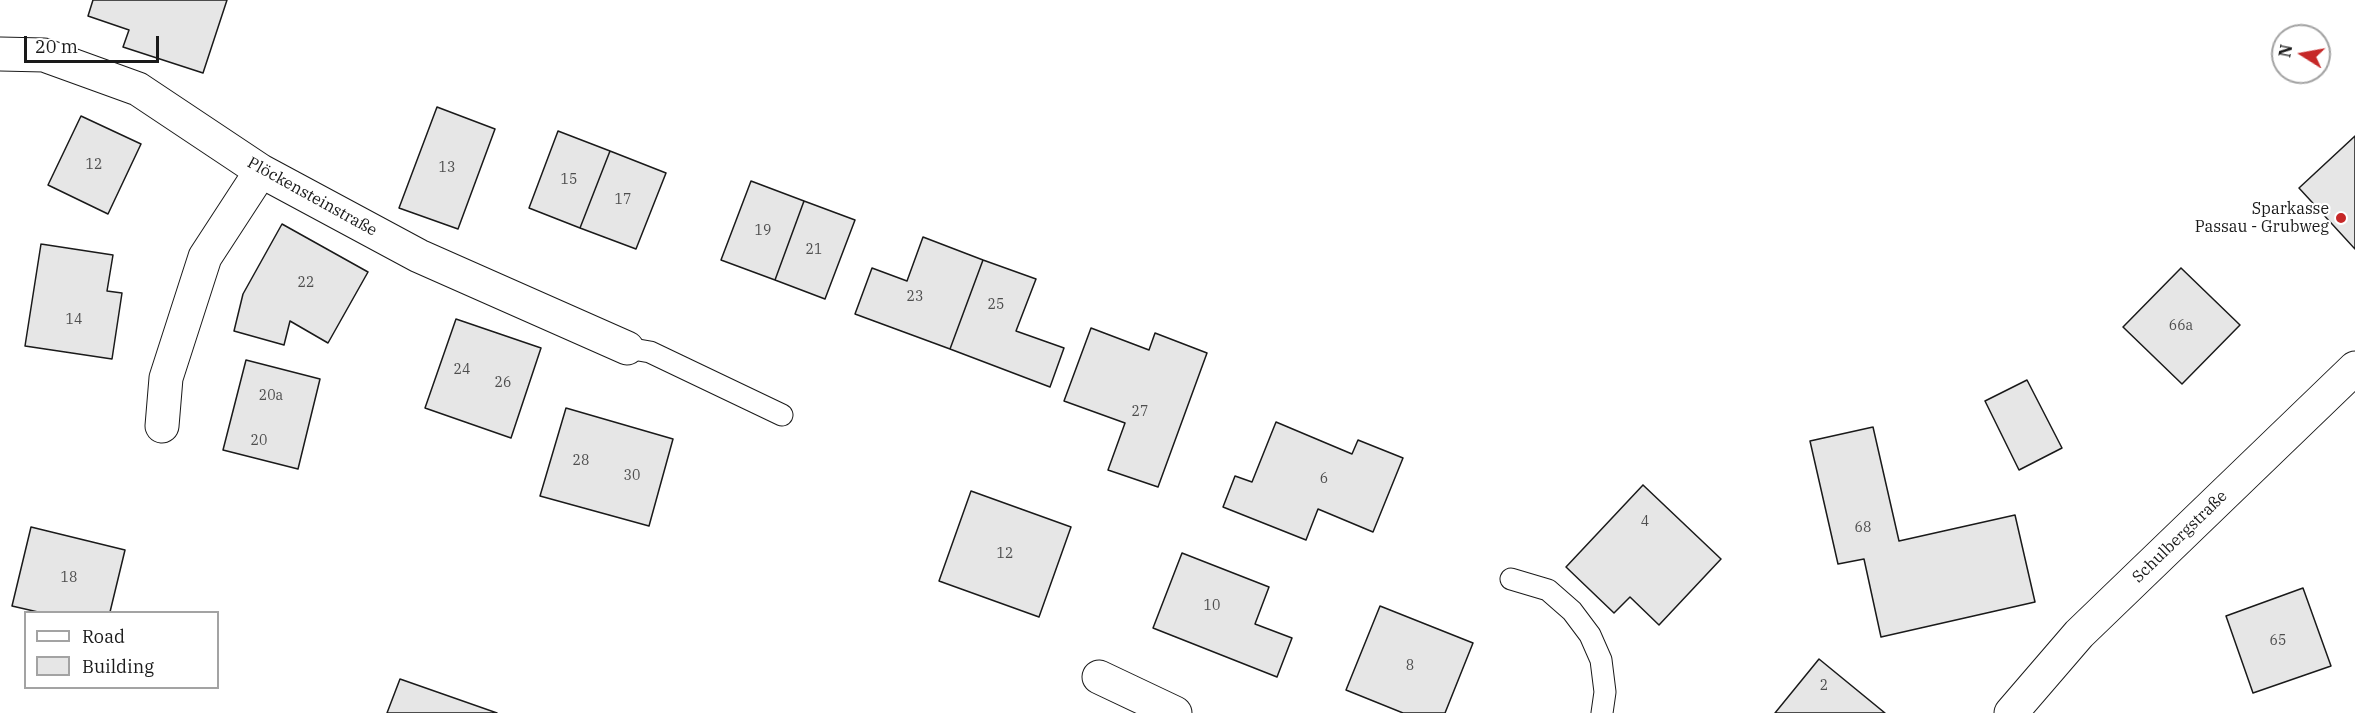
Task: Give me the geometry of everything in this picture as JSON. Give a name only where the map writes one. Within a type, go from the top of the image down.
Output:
[{"type":"street","name":"Plöckensteinstraße","points":[[0,54],[44,55],[138,89],[261,171],[420,256],[627,348]]},
{"type":"street","points":[[162,426],[166,378],[205,257],[261,171]]},
{"type":"street","name":"Schulbergstraße","points":[[2011,713],[2079,634],[2355,368]]},
{"type":"street","points":[[1100,677],[1175,713]]},
{"type":"lane","points":[[627,348],[650,352],[782,415]]},
{"type":"lane","points":[[1511,579],[1548,590],[1572,611],[1590,635],[1601,660],[1605,693],[1602,713]]},
{"type":"building","points":[[93,0],[227,0],[203,73],[123,47],[129,30],[88,16]]},
{"type":"building","points":[[437,107],[495,129],[458,229],[399,208]]},
{"type":"building","points":[[81,116],[141,144],[108,214],[48,185]]},
{"type":"building","points":[[558,131],[610,151],[580,228],[529,208]]},
{"type":"building","name":"Sparkasse Passau - Grubweg","points":[[2355,136],[2355,249],[2299,188]]},
{"type":"building","points":[[610,151],[666,173],[636,249],[580,228]]},
{"type":"building","points":[[751,181],[804,201],[775,280],[721,260]]},
{"type":"building","points":[[804,201],[855,220],[825,299],[775,280]]},
{"type":"building","points":[[282,224],[368,272],[328,343],[290,321],[284,345],[234,331],[243,294]]},
{"type":"building","points":[[923,237],[983,260],[950,349],[855,314],[872,268],[907,281]]},
{"type":"building","points":[[41,244],[113,255],[107,291],[122,293],[112,359],[25,346]]},
{"type":"building","points":[[983,260],[1036,279],[1016,331],[1064,348],[1050,387],[950,349]]},
{"type":"building","points":[[2181,268],[2240,325],[2182,384],[2123,327]]},
{"type":"building","points":[[456,319],[541,348],[511,438],[425,408]]},
{"type":"building","points":[[1091,328],[1149,350],[1155,333],[1207,353],[1158,487],[1108,470],[1125,423],[1064,401]]},
{"type":"building","points":[[246,360],[320,379],[298,469],[223,450]]},
{"type":"building","points":[[2027,380],[2062,448],[2019,470],[1985,401]]},
{"type":"building","points":[[566,408],[673,439],[649,526],[540,496]]},
{"type":"building","points":[[1276,422],[1352,454],[1358,440],[1403,458],[1373,532],[1318,509],[1306,540],[1223,507],[1235,476],[1252,482]]},
{"type":"building","points":[[1873,427],[1899,541],[2015,515],[2035,602],[1881,637],[1864,559],[1838,564],[1810,441]]},
{"type":"building","points":[[1643,485],[1721,559],[1659,625],[1630,597],[1614,613],[1566,567]]},
{"type":"building","points":[[971,491],[1071,527],[1039,617],[939,581]]},
{"type":"building","points":[[31,527],[125,550],[110,611],[34,611],[12,606]]},
{"type":"building","points":[[1182,553],[1269,587],[1255,624],[1292,638],[1277,677],[1153,628]]},
{"type":"building","points":[[2303,588],[2331,666],[2253,693],[2226,616]]},
{"type":"building","points":[[1380,606],[1473,643],[1445,713],[1403,713],[1346,690]]},
{"type":"building","points":[[1819,659],[1885,713],[1775,713]]},
{"type":"building","points":[[400,679],[497,713],[387,713]]},
{"type":"place","name":"Sparkasse Passau - Grubweg","points":[[2341,218]]}]
